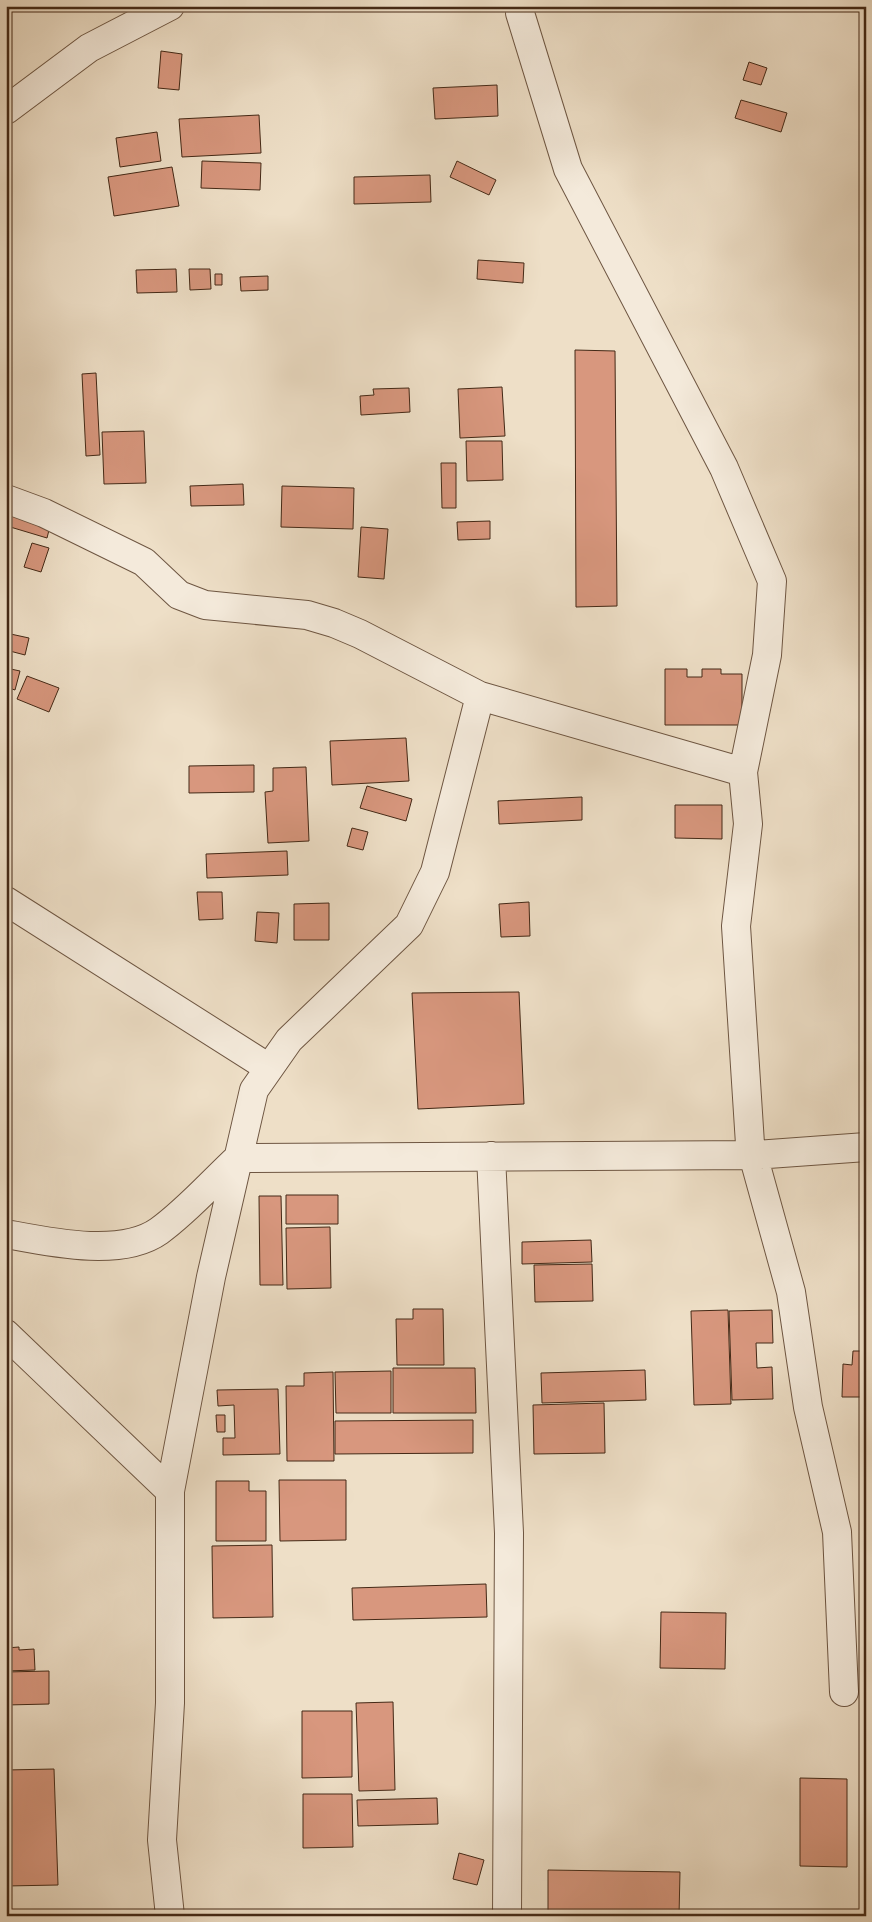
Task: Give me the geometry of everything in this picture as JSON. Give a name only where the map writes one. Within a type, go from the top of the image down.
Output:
[{"type":"street","points":[[6,110],[90,48],[170,6]]},
{"type":"street","points":[[520,6],[520,13],[568,170],[724,468],[772,581],[768,655],[743,772],[748,824],[736,926],[750,1144],[791,1292],[808,1407],[837,1532],[844,1692]]},
{"type":"street","points":[[6,499],[44,512],[144,562],[179,595],[205,605],[307,615],[334,623],[360,634],[480,696],[743,772]]},
{"type":"street","points":[[170,1916],[162,1840],[170,1703],[170,1491],[211,1277],[254,1090],[289,1040],[409,925],[435,872],[480,696]]},
{"type":"street","points":[[6,901],[269,1068]]},
{"type":"street","points":[[6,1234],[93,1247],[134,1242],[158,1232],[238,1158],[754,1154],[866,1147]]},
{"type":"street","points":[[491,1156],[509,1534],[507,1916]]},
{"type":"street","points":[[6,1334],[170,1491]]},
{"type":"building","points":[[161,51],[182,54],[179,90],[158,88]]},
{"type":"building","points":[[749,62],[767,68],[761,85],[743,80]]},
{"type":"building","points":[[497,85],[498,116],[435,119],[433,88]]},
{"type":"building","points":[[741,100],[787,113],[781,132],[735,118]]},
{"type":"building","points":[[259,115],[261,153],[182,157],[179,119]]},
{"type":"building","points":[[157,132],[161,161],[120,167],[116,138]]},
{"type":"building","points":[[202,161],[261,163],[260,190],[201,188]]},
{"type":"building","points":[[457,161],[496,180],[489,195],[450,177]]},
{"type":"building","points":[[172,167],[179,206],[114,216],[108,177]]},
{"type":"building","points":[[430,175],[431,202],[354,204],[354,177]]},
{"type":"building","points":[[478,260],[524,263],[523,283],[477,279]]},
{"type":"building","points":[[176,269],[177,292],[137,293],[136,270]]},
{"type":"building","points":[[189,269],[210,269],[211,289],[190,290]]},
{"type":"building","points":[[215,274],[222,274],[222,285],[215,285]]},
{"type":"building","points":[[268,276],[268,290],[241,291],[240,277]]},
{"type":"building","points":[[575,350],[615,351],[617,606],[576,607]]},
{"type":"building","points":[[96,373],[100,455],[86,456],[82,374]]},
{"type":"building","points":[[502,387],[505,436],[460,438],[458,389]]},
{"type":"building","points":[[409,388],[410,412],[361,415],[360,396],[374,395],[373,389]]},
{"type":"building","points":[[144,431],[146,483],[104,484],[102,432]]},
{"type":"building","points":[[466,441],[502,441],[503,480],[467,481]]},
{"type":"building","points":[[441,463],[456,463],[456,508],[442,508]]},
{"type":"building","points":[[243,484],[244,505],[191,506],[190,486]]},
{"type":"building","points":[[282,486],[354,488],[353,529],[281,527]]},
{"type":"building","points":[[12,510],[51,522],[47,538],[7,526]]},
{"type":"building","points":[[490,521],[490,539],[458,540],[457,522]]},
{"type":"building","points":[[361,527],[388,529],[384,579],[358,577]]},
{"type":"building","points":[[32,543],[49,548],[41,572],[24,567]]},
{"type":"building","points":[[6,633],[29,638],[25,655],[6,650]]},
{"type":"building","points":[[6,668],[20,671],[15,690],[6,687]]},
{"type":"building","points":[[665,669],[687,669],[687,677],[702,677],[702,669],[721,669],[721,674],[742,674],[742,725],[665,725]]},
{"type":"building","points":[[27,676],[59,688],[49,712],[17,699]]},
{"type":"building","points":[[406,738],[409,781],[332,785],[330,741]]},
{"type":"building","points":[[254,765],[254,792],[189,793],[189,766]]},
{"type":"building","points":[[306,767],[309,841],[268,843],[265,792],[273,791],[273,768]]},
{"type":"building","points":[[367,786],[412,799],[406,821],[360,808]]},
{"type":"building","points":[[582,797],[582,820],[499,824],[498,801]]},
{"type":"building","points":[[675,805],[722,805],[722,839],[675,838]]},
{"type":"building","points":[[352,828],[368,832],[363,850],[347,846]]},
{"type":"building","points":[[287,851],[288,875],[207,878],[206,854]]},
{"type":"building","points":[[197,892],[222,892],[223,919],[199,920]]},
{"type":"building","points":[[529,902],[530,936],[501,937],[499,904]]},
{"type":"building","points":[[329,903],[329,940],[294,940],[294,904]]},
{"type":"building","points":[[257,912],[279,913],[277,943],[255,941]]},
{"type":"building","points":[[519,992],[524,1104],[418,1109],[412,993]]},
{"type":"building","points":[[286,1195],[338,1195],[338,1224],[286,1224]]},
{"type":"building","points":[[259,1196],[281,1196],[283,1285],[260,1285]]},
{"type":"building","points":[[330,1227],[331,1288],[287,1289],[286,1228]]},
{"type":"building","points":[[591,1240],[592,1262],[522,1264],[522,1242]]},
{"type":"building","points":[[592,1264],[593,1301],[535,1302],[534,1265]]},
{"type":"building","points":[[413,1309],[443,1309],[444,1365],[397,1365],[396,1319],[413,1319]]},
{"type":"building","points":[[728,1310],[731,1404],[694,1405],[691,1311]]},
{"type":"building","points":[[772,1310],[773,1343],[756,1343],[757,1368],[772,1367],[773,1399],[732,1400],[729,1311]]},
{"type":"building","points":[[853,1351],[866,1351],[866,1397],[842,1397],[843,1364],[852,1365]]},
{"type":"building","points":[[393,1368],[475,1368],[476,1413],[393,1413]]},
{"type":"building","points":[[645,1370],[646,1400],[542,1403],[541,1373]]},
{"type":"building","points":[[391,1371],[391,1413],[336,1413],[335,1372]]},
{"type":"building","points":[[333,1372],[334,1461],[287,1461],[286,1386],[304,1386],[304,1373]]},
{"type":"building","points":[[278,1389],[280,1454],[223,1455],[223,1438],[235,1438],[234,1405],[218,1406],[217,1390]]},
{"type":"building","points":[[604,1403],[605,1453],[534,1454],[533,1405]]},
{"type":"building","points":[[216,1415],[225,1415],[225,1432],[217,1432]]},
{"type":"building","points":[[473,1420],[473,1453],[335,1454],[335,1421]]},
{"type":"building","points":[[279,1480],[346,1480],[346,1540],[280,1541]]},
{"type":"building","points":[[216,1481],[249,1481],[249,1491],[266,1491],[266,1541],[216,1541]]},
{"type":"building","points":[[272,1545],[273,1617],[213,1618],[212,1546]]},
{"type":"building","points":[[486,1584],[487,1617],[353,1620],[352,1588]]},
{"type":"building","points":[[661,1612],[726,1613],[725,1669],[660,1668]]},
{"type":"building","points":[[19,1647],[19,1650],[34,1649],[35,1670],[6,1671],[6,1648]]},
{"type":"building","points":[[49,1671],[49,1704],[6,1705],[6,1672]]},
{"type":"building","points":[[393,1702],[395,1790],[359,1791],[356,1703]]},
{"type":"building","points":[[302,1711],[352,1711],[352,1777],[302,1778]]},
{"type":"building","points":[[54,1769],[58,1885],[6,1886],[6,1770]]},
{"type":"building","points":[[800,1778],[847,1779],[847,1867],[800,1866]]},
{"type":"building","points":[[303,1794],[352,1794],[353,1847],[303,1848]]},
{"type":"building","points":[[437,1798],[438,1824],[358,1826],[357,1800]]},
{"type":"building","points":[[459,1853],[484,1860],[477,1885],[453,1879]]},
{"type":"building","points":[[548,1870],[680,1872],[679,1916],[548,1916]]}]
